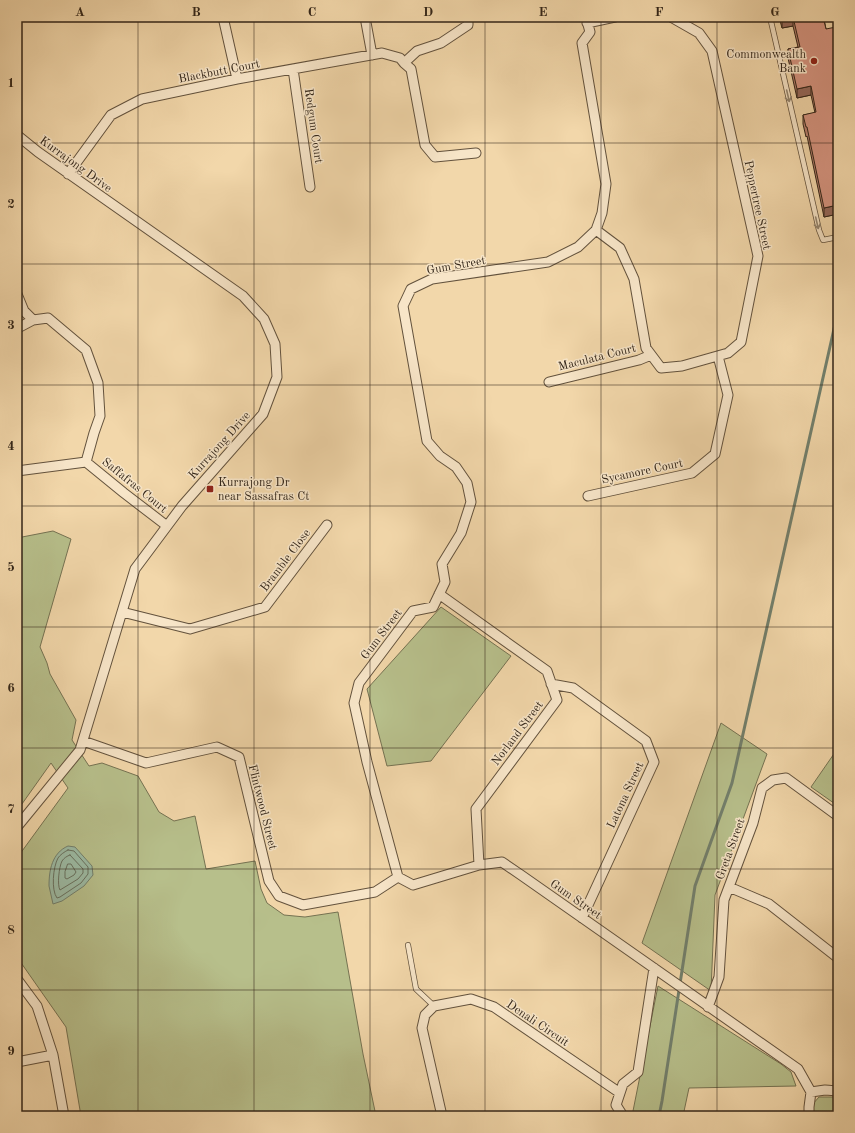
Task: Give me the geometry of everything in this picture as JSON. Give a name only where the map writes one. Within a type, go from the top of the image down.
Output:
[{"type":"street","points":[[223,17],[237,78]]},
{"type":"street","points":[[366,17],[372,55]]},
{"type":"street","points":[[468,17],[468,25],[441,43],[417,50],[408,66],[425,145],[435,157],[476,153]]},
{"type":"street","points":[[586,20],[615,17]]},
{"type":"street","name":"Peppertree Street","points":[[596,230],[620,248],[634,279],[646,348],[661,368],[682,366],[728,353],[741,342],[758,256],[712,52],[699,33],[671,17]]},
{"type":"street","name":"Gum Street","points":[[586,20],[590,32],[582,44],[606,184],[602,213],[596,230],[578,247],[548,262],[432,279],[411,289],[403,306],[428,440],[440,456],[456,467],[467,483],[471,502],[461,533],[442,564],[445,582],[433,607],[413,611],[359,683],[354,703],[367,762],[398,877],[413,885],[479,865],[502,862],[654,968],[671,982],[798,1069],[811,1092]]},
{"type":"street","name":"Blackbutt Court","points":[[68,174],[111,115],[142,99],[237,78],[372,55],[382,54],[400,58],[408,66]]},
{"type":"street","name":"Redgum Court","points":[[293,69],[310,187]]},
{"type":"street","name":"Kurrajong Drive","points":[[17,135],[68,174],[243,296],[264,319],[275,344],[277,378],[263,414],[182,506],[135,569],[80,750],[17,827]]},
{"type":"street","points":[[17,294],[24,311],[33,320]]},
{"type":"street","points":[[17,330],[33,320],[48,318],[86,350],[98,383],[100,416],[86,462]]},
{"type":"street","name":"Maculata Court","points":[[548,382],[639,360],[651,355]]},
{"type":"street","name":"Sycamore Court","points":[[588,496],[692,473],[714,454],[728,395],[718,356]]},
{"type":"street","name":"Saffafras Court","points":[[17,471],[86,462],[167,526]]},
{"type":"street","name":"Bramble Close","points":[[122,612],[190,629],[265,607],[327,525]]},
{"type":"street","name":"Norland Street","points":[[439,594],[547,671],[557,700],[476,809],[479,865]]},
{"type":"street","name":"Latona Street","points":[[551,684],[573,688],[646,741],[654,762],[582,918]]},
{"type":"street","name":"Flintwood Street","points":[[83,741],[146,763],[217,747],[239,757],[269,880],[279,896],[303,905],[375,892],[398,877]]},
{"type":"street","name":"Greta Street","points":[[708,1006],[718,977],[724,900],[753,823],[762,788],[773,780],[786,778],[838,816]]},
{"type":"street","points":[[729,887],[770,904],[838,958]]},
{"type":"street","points":[[623,1116],[616,1105],[623,1084],[638,1072],[654,968]]},
{"type":"street","points":[[17,979],[38,1006],[52,1054],[64,1116]]},
{"type":"street","name":"Denali Circuit","points":[[434,1006],[471,999],[494,1007],[620,1093]]},
{"type":"street","points":[[434,1006],[425,1015],[422,1028],[442,1116]]},
{"type":"street","points":[[17,1062],[52,1054]]},
{"type":"street","points":[[809,1116],[811,1092],[825,1090],[838,1091]]},
{"type":"lane","points":[[770,17],[817,222],[823,240],[838,237]]},
{"type":"lane","points":[[408,945],[416,989],[434,1006]]},
{"type":"shaded area","points":[[53,531],[71,539],[40,647],[50,674],[76,720],[72,740],[89,766],[102,763],[138,776],[159,812],[174,821],[195,816],[206,869],[255,861],[261,889],[267,903],[284,915],[305,917],[338,912],[363,1054],[376,1116],[81,1116],[66,1027],[17,957],[17,858],[68,788],[51,763],[17,811],[17,538]]},
{"type":"shaded area","points":[[441,607],[511,656],[431,761],[387,766],[367,689]]},
{"type":"shaded area","points":[[721,723],[767,754],[715,895],[711,991],[642,943]]},
{"type":"shaded area","points":[[838,748],[838,806],[811,787]]},
{"type":"shaded area","points":[[658,986],[781,1064],[791,1072],[796,1086],[689,1088],[683,1116],[632,1116]]},
{"type":"shaded area","points":[[819,1097],[838,1097],[838,1116],[812,1116],[812,1105]]},
{"type":"water","points":[[68,846],[75,847],[92,866],[93,875],[84,886],[62,901],[53,904],[49,886],[52,863],[58,853]]},
{"type":"building","points":[[793,17],[823,17],[826,29],[836,27],[838,35],[838,205],[824,208],[807,127],[803,115],[816,112],[811,86],[797,89],[788,49],[800,47]]},
{"type":"waterway","points":[[659,1116],[695,886],[732,783],[838,311]]},
{"type":"place","name":"Commonwealth Bank","points":[[814,61]]},
{"type":"place","name":"Kurrajong Dr near Sassafras Ct","points":[[210,489]]}]
